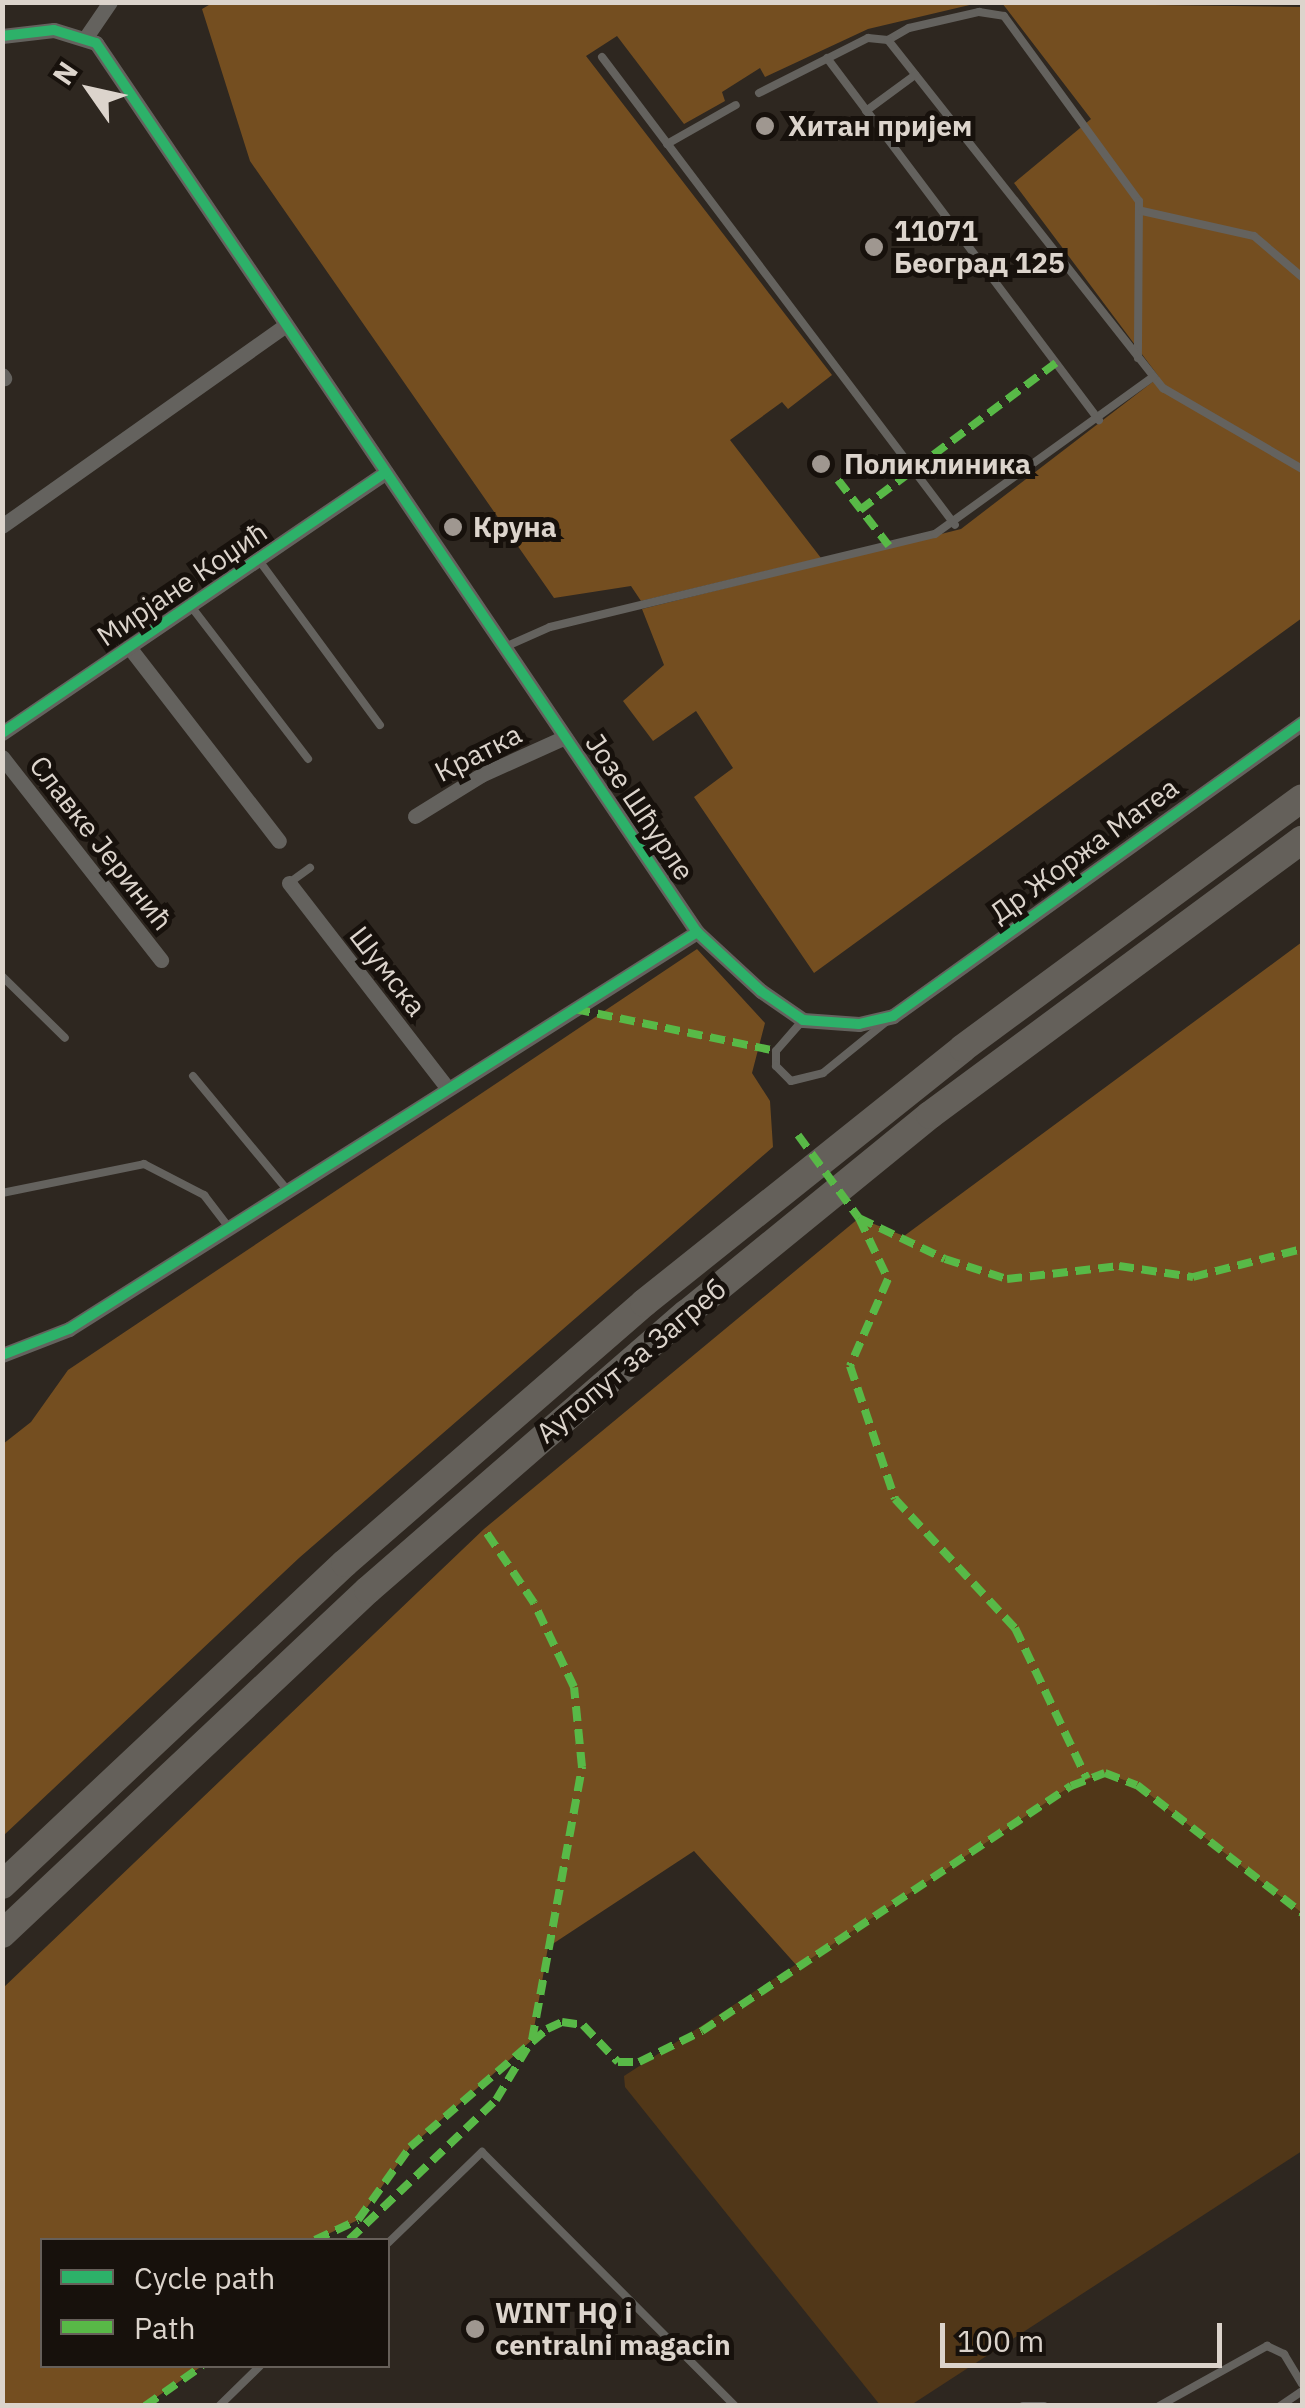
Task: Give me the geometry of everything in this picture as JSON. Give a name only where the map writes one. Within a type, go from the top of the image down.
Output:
[{"type":"highway","name":"Аутопут за Загреб","points":[[2,1885],[345,1563],[644,1303],[963,1048],[1302,798]]},
{"type":"highway","name":"Аутопут за Загреб","points":[[2,1934],[368,1590],[686,1314],[930,1115],[1302,840]]},
{"type":"street","points":[[2,36],[54,30],[86,36],[110,2]]},
{"type":"street","name":"Јозе Шћурле","points":[[86,36],[697,932],[803,1020]]},
{"type":"street","points":[[2,526],[286,325]]},
{"type":"street","name":"Мирјане Коџић","points":[[2,732],[386,472]]},
{"type":"street","points":[[129,646],[280,840]]},
{"type":"street","name":"Др Жоржа Матеа","points":[[893,1016],[1302,723]]},
{"type":"street","name":"Кратка","points":[[415,816],[481,775],[565,737]]},
{"type":"street","name":"Славке Јеринић","points":[[2,757],[161,960]]},
{"type":"street","name":"Шумска","points":[[289,883],[448,1089]]},
{"type":"street","points":[[2,1355],[68,1329],[697,932]]},
{"type":"street","points":[[803,1020],[859,1024],[893,1016]]},
{"type":"lane","points":[[758,93],[868,38],[888,40],[909,28],[979,12],[1004,16],[1134,190],[1142,211],[1138,358]]},
{"type":"lane","points":[[888,40],[1153,377],[1177,400],[1302,469]]},
{"type":"lane","points":[[602,57],[955,525]]},
{"type":"lane","points":[[827,58],[1099,420]]},
{"type":"lane","points":[[866,112],[915,75]]},
{"type":"lane","points":[[668,144],[736,105]]},
{"type":"lane","points":[[1142,211],[1242,232],[1302,278]]},
{"type":"lane","points":[[505,647],[550,626],[955,525],[1153,377]]},
{"type":"lane","name":"Мирјане Коџић","points":[[258,559],[380,725]]},
{"type":"lane","name":"Мирјане Коџић","points":[[190,606],[308,759]]},
{"type":"lane","points":[[289,883],[310,868]]},
{"type":"lane","points":[[2,976],[65,1038]]},
{"type":"lane","points":[[803,1020],[776,1051],[779,1072],[791,1081],[823,1072],[893,1016]]},
{"type":"lane","points":[[193,1076],[290,1192]]},
{"type":"lane","points":[[2,1193],[107,1167],[150,1166],[204,1195],[230,1229]]},
{"type":"lane","points":[[390,2241],[482,2152],[735,2406]]},
{"type":"lane","points":[[1159,2406],[1267,2346],[1284,2354],[1302,2384]]},
{"type":"lane","points":[[218,2406],[258,2368]]},
{"type":"lane","points":[[1280,2406],[1302,2392]]},
{"type":"lane","points":[[1023,2406],[1044,2406]]},
{"type":"shaded area","points":[[214,2],[978,3],[868,29],[765,77],[760,68],[722,92],[725,101],[684,124],[617,36],[586,56],[832,375],[788,409],[782,402],[730,440],[821,558],[641,601],[631,586],[554,598],[250,161],[202,9]]},
{"type":"shaded area","points":[[1002,3],[1302,7],[1302,618],[814,973],[694,797],[733,768],[696,711],[653,741],[623,701],[664,665],[642,609],[961,529],[1159,377],[1014,183],[1091,119]]},
{"type":"shaded area","points":[[1302,942],[1302,1913],[1137,1785],[1105,1773],[1071,1786],[798,1967],[694,1851],[548,1947],[532,2040],[410,2147],[358,2220],[319,2238],[40,2238],[40,2368],[199,2368],[145,2405],[3,2405],[3,1988],[484,1529],[859,1218],[904,1236]]},
{"type":"shaded area","points":[[697,949],[765,1023],[752,1073],[770,1101],[773,1147],[299,1558],[3,1836],[3,1444],[31,1422],[68,1370]]},
{"type":"shaded area","points":[[1105,1773],[1137,1785],[1302,1913],[1302,2151],[911,2405],[880,2405],[625,2087],[624,2076],[1071,1786]]},
{"type":"marked path","points":[[860,510],[1056,363]]},
{"type":"marked path","points":[[838,480],[889,546]]},
{"type":"marked path","points":[[575,1009],[776,1051]]},
{"type":"marked path","points":[[798,1135],[859,1218],[888,1279],[850,1366],[895,1499],[1015,1628],[1087,1779]]},
{"type":"marked path","points":[[859,1218],[945,1259],[1007,1279],[1119,1266],[1193,1277],[1302,1249]]},
{"type":"marked path","points":[[351,2238],[496,2100],[532,2040],[582,1767],[574,1687],[534,1603],[484,1529]]},
{"type":"marked path","points":[[319,2238],[358,2220],[410,2147],[547,2029],[562,2022],[583,2025],[618,2062],[639,2062],[702,2031],[1071,1786],[1105,1773],[1137,1785],[1302,1913]]},
{"type":"marked path","points":[[145,2406],[199,2368]]},
{"type":"cycle path","points":[[2,36],[54,30],[96,43],[697,932],[761,991],[803,1020],[859,1024],[893,1016],[1302,723]]},
{"type":"cycle path","points":[[2,733],[386,472]]},
{"type":"cycle path","points":[[2,1355],[69,1329],[697,932]]},
{"type":"place","name":"Хитан пријем","points":[[765,126]]},
{"type":"place","name":"11071 Београд 125","points":[[874,247]]},
{"type":"place","name":"Поликлиника","points":[[821,464]]},
{"type":"place","name":"Круна","points":[[453,527]]},
{"type":"place","name":"WINT HQ i centralni magacin","points":[[475,2329]]}]
